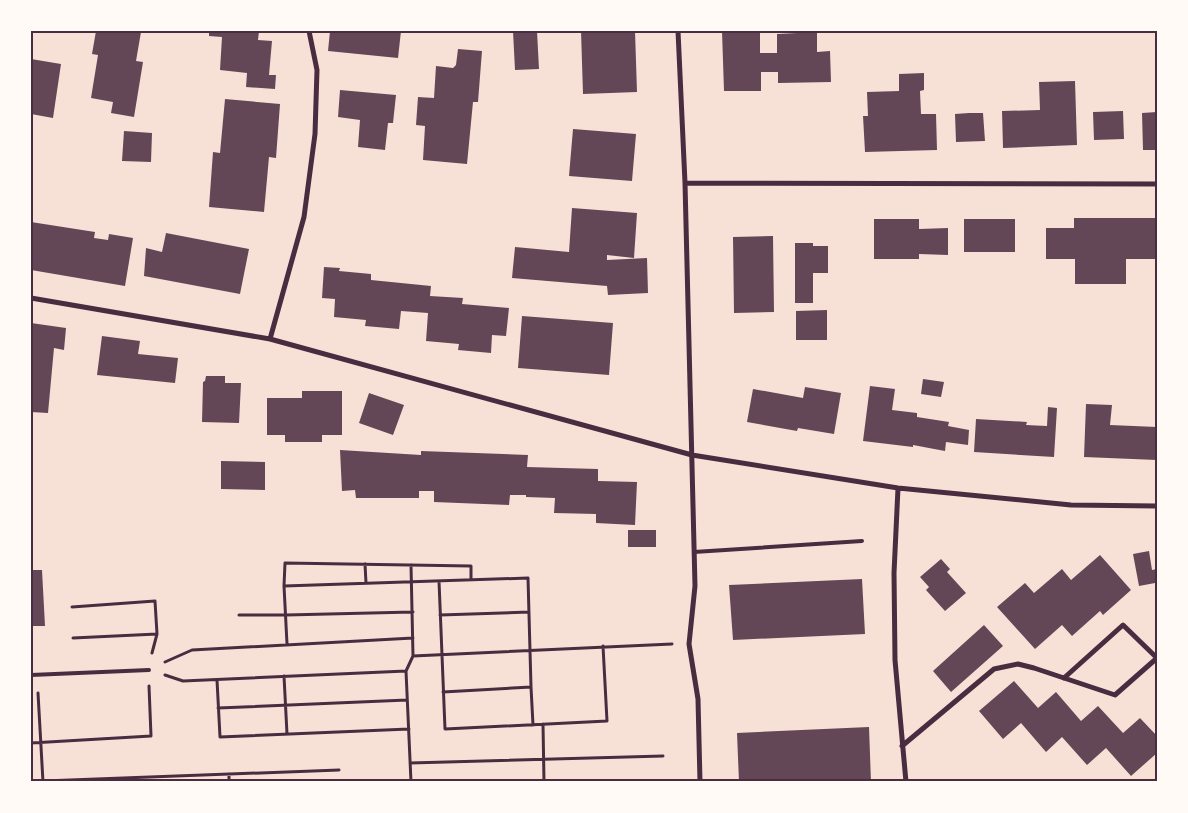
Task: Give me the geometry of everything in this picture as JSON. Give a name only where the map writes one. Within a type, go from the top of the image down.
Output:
[{"type":"street","points":[[270,339],[304,217],[315,134],[318,70],[309,31]]},
{"type":"street","points":[[678,31],[685,183],[695,586],[689,644],[698,699],[700,782]]},
{"type":"street","points":[[685,183],[1157,184]]},
{"type":"street","points":[[31,298],[270,339],[692,455],[898,488],[1071,506],[1157,506]]},
{"type":"street","points":[[898,488],[894,573],[894,660],[906,782]]},
{"type":"street","points":[[902,746],[994,669],[1018,664],[1115,695],[1157,658],[1123,625],[1064,678]]},
{"type":"lane","points":[[694,552],[862,541]]},
{"type":"lane","points":[[31,675],[149,670]]},
{"type":"path","points":[[287,644],[284,586],[285,563],[471,566],[471,580]]},
{"type":"path","points":[[365,564],[366,583]]},
{"type":"path","points":[[411,565],[413,656],[406,671],[411,782]]},
{"type":"path","points":[[284,586],[528,578],[533,725]]},
{"type":"path","points":[[439,581],[445,729],[607,721],[603,646]]},
{"type":"path","points":[[31,743],[151,736],[149,670],[156,634],[155,601],[72,607]]},
{"type":"path","points":[[239,615],[286,616],[413,612]]},
{"type":"path","points":[[440,615],[529,612]]},
{"type":"path","points":[[73,638],[156,634]]},
{"type":"path","points":[[149,670],[192,650],[413,638]]},
{"type":"path","points":[[413,656],[603,646],[689,644]]},
{"type":"path","points":[[149,670],[183,681],[406,671]]},
{"type":"path","points":[[37,675],[43,781],[154,779],[340,770]]},
{"type":"path","points":[[284,676],[287,734]]},
{"type":"path","points":[[217,680],[220,737],[409,729]]},
{"type":"path","points":[[443,692],[531,687]]},
{"type":"path","points":[[218,708],[407,700]]},
{"type":"path","points":[[543,724],[544,782]]},
{"type":"path","points":[[410,763],[662,756]]},
{"type":"path","points":[[229,774],[229,782]]},
{"type":"building","points":[[96,31],[141,32],[136,61],[143,62],[134,117],[111,113],[113,102],[91,98],[98,55],[92,54]]},
{"type":"building","points":[[209,31],[259,31],[258,40],[272,41],[269,75],[276,75],[275,89],[246,87],[247,73],[220,70],[222,37],[209,36]]},
{"type":"building","points":[[330,31],[401,31],[398,58],[328,51]]},
{"type":"building","points":[[513,31],[537,31],[539,69],[515,70]]},
{"type":"building","points":[[581,31],[635,31],[637,92],[583,94]]},
{"type":"building","points":[[722,31],[760,31],[760,53],[777,53],[777,34],[817,32],[817,52],[830,51],[831,82],[778,83],[778,72],[761,72],[761,91],[724,91]]},
{"type":"building","points":[[458,49],[482,51],[478,102],[473,102],[467,164],[423,160],[425,126],[416,125],[418,97],[434,98],[436,66],[453,68],[456,65]]},
{"type":"building","points":[[31,59],[61,64],[53,118],[31,114]]},
{"type":"building","points":[[924,73],[924,90],[920,91],[921,114],[936,114],[937,150],[865,152],[863,116],[868,116],[867,92],[899,91],[899,74]]},
{"type":"building","points":[[1075,81],[1077,145],[1003,148],[1002,111],[1040,110],[1039,82]]},
{"type":"building","points":[[340,90],[396,95],[393,123],[388,123],[385,150],[358,147],[360,120],[338,117]]},
{"type":"building","points":[[225,99],[280,104],[276,158],[269,157],[264,212],[209,207],[213,152],[220,153]]},
{"type":"building","points":[[1123,111],[1124,139],[1094,140],[1093,112]]},
{"type":"building","points":[[1157,112],[1157,150],[1143,150],[1142,113]]},
{"type":"building","points":[[983,113],[985,141],[956,142],[955,114]]},
{"type":"building","points":[[573,129],[636,134],[632,181],[569,176]]},
{"type":"building","points":[[124,131],[152,133],[151,162],[122,161]]},
{"type":"building","points":[[572,208],[637,213],[634,258],[607,255],[607,260],[647,258],[648,293],[608,295],[607,286],[512,278],[515,247],[569,252]]},
{"type":"building","points":[[1074,218],[1157,218],[1157,259],[1126,259],[1126,284],[1075,284],[1075,259],[1046,259],[1046,228],[1074,228]]},
{"type":"building","points":[[874,219],[919,219],[919,229],[948,228],[948,255],[919,254],[919,259],[874,259]]},
{"type":"building","points":[[964,219],[1015,219],[1015,252],[964,252]]},
{"type":"building","points":[[31,222],[95,232],[94,238],[108,240],[109,234],[133,238],[125,286],[31,270]]},
{"type":"building","points":[[166,233],[249,249],[240,294],[144,276],[146,248],[162,252]]},
{"type":"building","points":[[773,236],[774,312],[734,313],[733,237]]},
{"type":"building","points":[[795,243],[813,243],[813,246],[828,246],[828,273],[813,273],[813,303],[795,303]]},
{"type":"building","points":[[324,267],[340,268],[339,271],[371,274],[371,280],[431,286],[430,296],[463,298],[462,304],[509,308],[506,336],[492,335],[491,353],[458,350],[459,344],[426,341],[428,313],[401,311],[399,329],[365,326],[366,320],[334,317],[335,299],[322,298]]},
{"type":"building","points":[[827,310],[827,340],[796,340],[796,311]]},
{"type":"building","points":[[522,316],[613,323],[609,375],[518,368]]},
{"type":"building","points":[[31,323],[66,328],[64,350],[54,348],[48,413],[31,412]]},
{"type":"building","points":[[102,336],[140,341],[138,354],[178,358],[175,383],[97,375]]},
{"type":"building","points":[[206,376],[225,376],[225,383],[241,383],[239,423],[202,422],[203,382]]},
{"type":"building","points":[[923,379],[944,382],[941,397],[921,394]]},
{"type":"building","points":[[870,386],[895,389],[892,410],[917,413],[917,417],[949,422],[948,426],[969,430],[968,445],[946,442],[945,451],[913,445],[913,447],[863,441]]},
{"type":"building","points":[[805,387],[841,393],[834,434],[798,428],[797,431],[747,422],[753,389],[803,398]]},
{"type":"building","points":[[302,391],[342,391],[342,435],[322,435],[322,442],[285,442],[285,435],[267,435],[267,398],[302,398]]},
{"type":"building","points":[[369,393],[404,405],[393,435],[359,423]]},
{"type":"building","points":[[1086,404],[1112,405],[1110,425],[1157,427],[1157,460],[1084,457]]},
{"type":"building","points":[[1048,407],[1057,408],[1054,457],[974,452],[976,419],[1027,422],[1026,425],[1047,426]]},
{"type":"building","points":[[340,450],[421,455],[421,451],[528,455],[527,467],[598,469],[598,481],[637,482],[635,525],[596,523],[596,514],[554,513],[555,498],[526,497],[526,495],[510,495],[509,505],[434,502],[434,491],[419,491],[419,498],[356,498],[355,490],[342,491]]},
{"type":"building","points":[[221,461],[265,462],[265,490],[221,489]]},
{"type":"building","points":[[628,530],[656,530],[656,547],[628,547]]},
{"type":"building","points":[[1149,551],[1152,570],[1157,569],[1157,588],[1155,583],[1139,586],[1133,554]]},
{"type":"building","points":[[1100,555],[1131,590],[1103,615],[1100,611],[1072,636],[1062,625],[1035,649],[997,607],[1025,583],[1034,593],[1062,569],[1071,580]]},
{"type":"building","points":[[941,559],[950,569],[947,572],[966,593],[945,611],[926,590],[929,587],[920,577]]},
{"type":"building","points":[[31,570],[42,570],[45,626],[31,626]]},
{"type":"building","points":[[862,579],[865,634],[733,640],[729,585]]},
{"type":"building","points":[[984,625],[1003,646],[951,692],[933,671]]},
{"type":"building","points":[[1014,681],[1038,708],[1056,692],[1081,721],[1098,706],[1123,733],[1140,718],[1157,736],[1157,753],[1131,776],[1106,748],[1087,765],[1062,737],[1046,752],[1021,723],[1003,739],[979,711]]},
{"type":"building","points":[[869,727],[871,782],[739,782],[737,733]]}]
